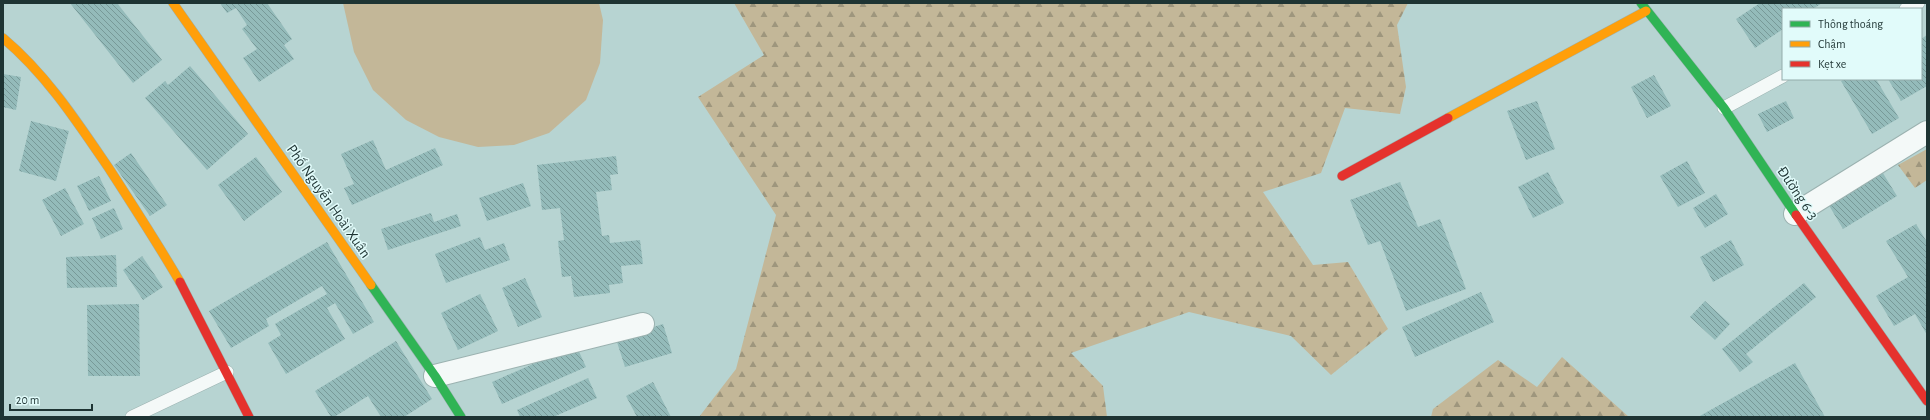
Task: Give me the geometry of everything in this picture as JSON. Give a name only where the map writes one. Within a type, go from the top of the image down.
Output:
[{"type":"street","name":"Phố Nguyễn Hoài Xuân","points":[[173,3],[435,376],[461,417]]},
{"type":"street","name":"Đường 6-3","points":[[1641,3],[1724,108],[1795,214],[1927,401]]},
{"type":"street","points":[[1342,176],[1646,11]]},
{"type":"street","points":[[3,38],[21,52],[39,71],[90,140],[161,249],[196,312],[249,417]]},
{"type":"street","points":[[1795,214],[1927,132]]},
{"type":"street","points":[[435,376],[643,324]]},
{"type":"lane","points":[[1908,8],[1918,3]]},
{"type":"lane","points":[[1724,108],[1782,77]]},
{"type":"lane","points":[[132,417],[227,372]]},
{"type":"green space","points":[[343,3],[599,3],[603,20],[600,63],[586,100],[549,133],[514,145],[478,147],[439,137],[406,120],[373,90],[354,52]]},
{"type":"green space","points":[[734,3],[1408,3],[1397,25],[1406,87],[1400,114],[1345,108],[1321,173],[1263,192],[1313,265],[1348,262],[1388,329],[1331,375],[1291,336],[1189,312],[1071,353],[1103,386],[1107,417],[699,417],[736,369],[776,215],[698,97],[764,55]]},
{"type":"green space","points":[[1927,149],[1927,180],[1915,188],[1898,165]]},
{"type":"green space","points":[[1562,357],[1629,417],[1431,417],[1433,409],[1498,360],[1537,387]]},
{"type":"building","points":[[70,3],[117,3],[162,60],[133,83]]},
{"type":"building","points":[[220,3],[267,3],[292,39],[284,45],[294,59],[259,82],[243,58],[257,49],[242,29],[247,25],[236,8],[227,13]]},
{"type":"building","points":[[1760,3],[1822,3],[1814,8],[1782,8],[1782,30],[1755,48],[1736,19]]},
{"type":"building","points":[[1927,35],[1927,86],[1901,101],[1889,80],[1922,80],[1922,38]]},
{"type":"building","points":[[190,66],[248,134],[207,170],[145,98],[165,81],[168,85]]},
{"type":"building","points":[[3,74],[21,77],[16,110],[3,107]]},
{"type":"building","points":[[1654,75],[1671,106],[1647,118],[1631,87]]},
{"type":"building","points":[[1877,80],[1899,118],[1872,134],[1841,81]]},
{"type":"building","points":[[1537,101],[1555,149],[1526,160],[1507,111]]},
{"type":"building","points":[[1786,101],[1794,118],[1767,132],[1758,114]]},
{"type":"building","points":[[31,121],[69,131],[56,181],[19,171]]},
{"type":"building","points":[[373,140],[386,170],[435,148],[443,165],[352,205],[344,188],[354,184],[341,154]]},
{"type":"building","points":[[131,153],[167,205],[150,216],[114,165]]},
{"type":"building","points":[[616,156],[618,174],[610,175],[612,190],[596,192],[602,236],[609,235],[610,243],[640,240],[643,264],[621,266],[623,283],[609,285],[610,293],[574,297],[571,276],[562,277],[558,241],[564,240],[560,208],[542,210],[537,165]]},
{"type":"building","points":[[256,157],[282,192],[244,221],[218,185]]},
{"type":"building","points":[[1687,161],[1705,193],[1678,207],[1660,176]]},
{"type":"building","points":[[1881,170],[1897,196],[1843,229],[1827,202]]},
{"type":"building","points":[[1548,172],[1564,203],[1533,218],[1518,187]]},
{"type":"building","points":[[99,176],[111,201],[89,211],[77,186]]},
{"type":"building","points":[[1400,182],[1418,227],[1440,219],[1466,289],[1406,311],[1380,241],[1368,245],[1350,200]]},
{"type":"building","points":[[523,183],[531,206],[487,221],[479,198]]},
{"type":"building","points":[[65,188],[84,224],[61,236],[42,200]]},
{"type":"building","points":[[1716,194],[1728,214],[1705,228],[1693,208]]},
{"type":"building","points":[[114,208],[123,229],[101,239],[92,218]]},
{"type":"building","points":[[431,213],[434,222],[457,214],[461,226],[388,250],[381,229]]},
{"type":"building","points":[[1916,224],[1927,242],[1927,335],[1915,314],[1894,326],[1876,296],[1908,277],[1886,241]]},
{"type":"building","points":[[480,237],[485,250],[504,243],[510,260],[446,283],[435,254]]},
{"type":"building","points":[[1731,240],[1744,265],[1713,282],[1700,257]]},
{"type":"building","points":[[327,242],[374,322],[353,334],[335,303],[327,308],[345,339],[286,374],[268,343],[281,335],[275,324],[327,294],[322,286],[266,319],[269,326],[231,348],[209,311]]},
{"type":"building","points":[[116,255],[117,287],[67,288],[66,257]]},
{"type":"building","points":[[142,256],[163,287],[143,300],[123,270]]},
{"type":"building","points":[[525,278],[542,317],[518,327],[502,288]]},
{"type":"building","points":[[1804,283],[1816,297],[1746,354],[1753,362],[1740,372],[1722,349]]},
{"type":"building","points":[[1481,292],[1494,322],[1415,357],[1402,327]]},
{"type":"building","points":[[480,294],[498,331],[458,350],[441,313]]},
{"type":"building","points":[[1705,301],[1730,324],[1715,340],[1690,317]]},
{"type":"building","points":[[139,304],[140,376],[88,376],[87,305]]},
{"type":"building","points":[[663,324],[672,353],[625,367],[616,339]]},
{"type":"building","points":[[396,341],[432,399],[404,417],[381,417],[368,396],[334,417],[331,417],[315,391]]},
{"type":"building","points":[[576,345],[586,367],[502,404],[492,382]]},
{"type":"building","points":[[1795,363],[1825,417],[1698,417]]},
{"type":"building","points":[[588,378],[597,398],[553,417],[520,417],[517,410]]},
{"type":"building","points":[[653,382],[671,417],[637,417],[626,396]]},
{"type":"traffic: fast","points":[[1641,3],[1724,108],[1796,215]]},
{"type":"traffic: fast","points":[[371,285],[435,376],[461,417]]},
{"type":"traffic: slow","points":[[173,3],[371,285]]},
{"type":"traffic: slow","points":[[1448,118],[1646,11]]},
{"type":"traffic: slow","points":[[3,38],[34,68],[74,117],[155,240],[180,282]]},
{"type":"traffic: jam","points":[[1342,176],[1448,118]]},
{"type":"traffic: jam","points":[[1796,215],[1927,401]]},
{"type":"traffic: jam","points":[[180,282],[249,417]]}]
